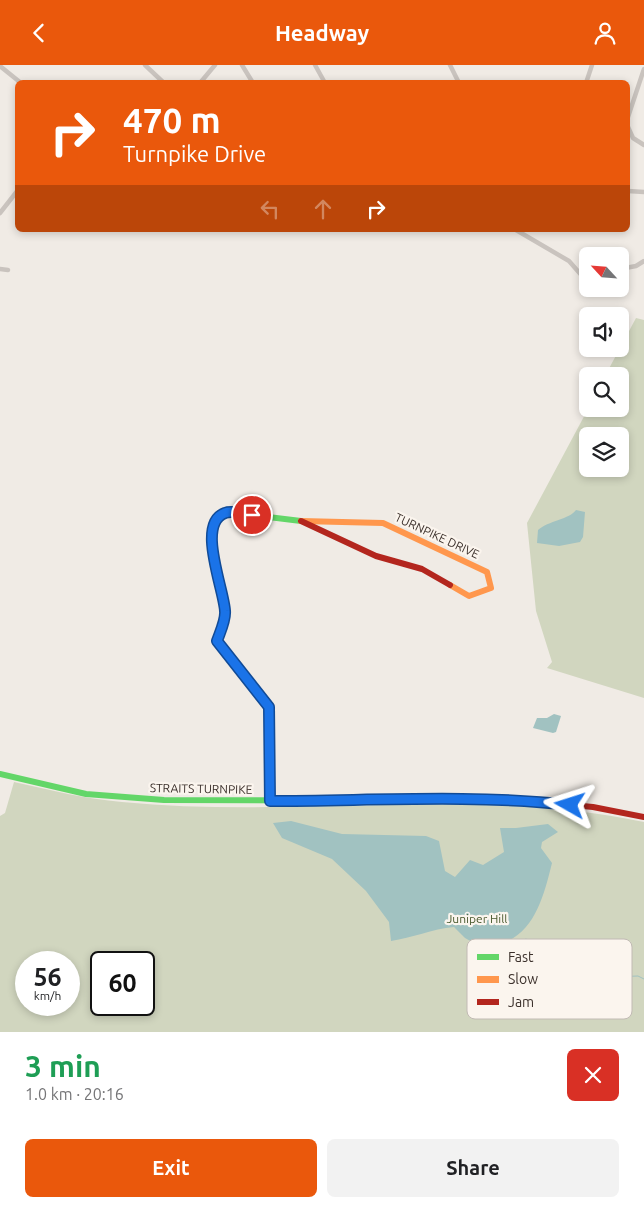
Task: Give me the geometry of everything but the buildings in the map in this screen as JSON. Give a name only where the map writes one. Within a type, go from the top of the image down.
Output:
[{"type":"street","points":[[145,65],[161,80]]},
{"type":"street","points":[[202,80],[215,65]]},
{"type":"street","points":[[242,65],[251,80]]},
{"type":"street","points":[[315,65],[323,80]]},
{"type":"street","points":[[450,65],[458,80]]},
{"type":"street","points":[[587,80],[592,65]]},
{"type":"street","points":[[0,66],[17,80]]},
{"type":"street","points":[[630,111],[644,69]]},
{"type":"street","points":[[630,131],[633,138],[644,145]]},
{"type":"street","points":[[630,191],[644,192]]},
{"type":"street","points":[[0,213],[15,194]]},
{"type":"street","points":[[519,232],[569,261],[579,270]]},
{"type":"street","points":[[629,267],[636,266],[644,261]]},
{"type":"street","points":[[0,269],[8,270]]},
{"type":"street","name":"TURNPIKE DRIVE","points":[[270,801],[269,707],[217,641],[225,612],[214,560],[212,525],[218,517],[227,512],[301,521],[384,523],[487,572],[491,589],[469,596],[422,569],[376,556],[301,521]]},
{"type":"street","name":"STRAITS TURNPIKE","points":[[0,773],[50,787],[111,797],[270,801],[530,801],[593,807],[644,817]]},
{"type":"green space","points":[[636,318],[644,320],[644,698],[547,668],[552,662],[536,611],[527,523],[584,417],[629,417],[629,367],[610,367],[615,357],[629,357],[629,331]]},
{"type":"green space","name":"Juniper Hill","points":[[14,782],[95,799],[122,802],[187,806],[253,807],[449,804],[514,806],[579,812],[644,822],[644,1032],[0,1032],[0,816],[5,813]]},
{"type":"water","points":[[576,510],[585,512],[583,537],[580,542],[559,546],[537,543],[538,530],[547,524],[569,516]]},
{"type":"water","points":[[554,714],[561,716],[556,732],[533,728],[537,718],[547,718]]},
{"type":"water","points":[[291,821],[342,834],[426,836],[439,841],[445,871],[455,877],[470,860],[483,865],[504,852],[500,828],[548,824],[558,832],[542,842],[541,848],[552,863],[539,906],[524,929],[513,938],[467,939],[454,927],[391,941],[389,922],[366,891],[332,859],[282,838],[273,823]]},
{"type":"waterway","points":[[632,976],[638,976],[644,979]]},
{"type":"traffic: fast","points":[[269,801],[269,707],[217,641],[225,612],[214,560],[213,525],[218,517],[227,512],[301,521]]},
{"type":"traffic: fast","points":[[0,774],[86,794],[164,800],[435,801]]},
{"type":"traffic: slow","points":[[301,521],[383,523],[487,572],[491,588],[469,596],[450,585]]},
{"type":"traffic: jam","points":[[301,521],[376,556],[422,569],[450,585]]},
{"type":"traffic: jam","points":[[435,801],[530,801],[593,807],[644,817]]},
{"type":"route","points":[[252,515],[227,512],[218,517],[212,525],[214,560],[225,612],[217,641],[269,707],[270,801],[477,800],[530,801],[570,805]]}]
